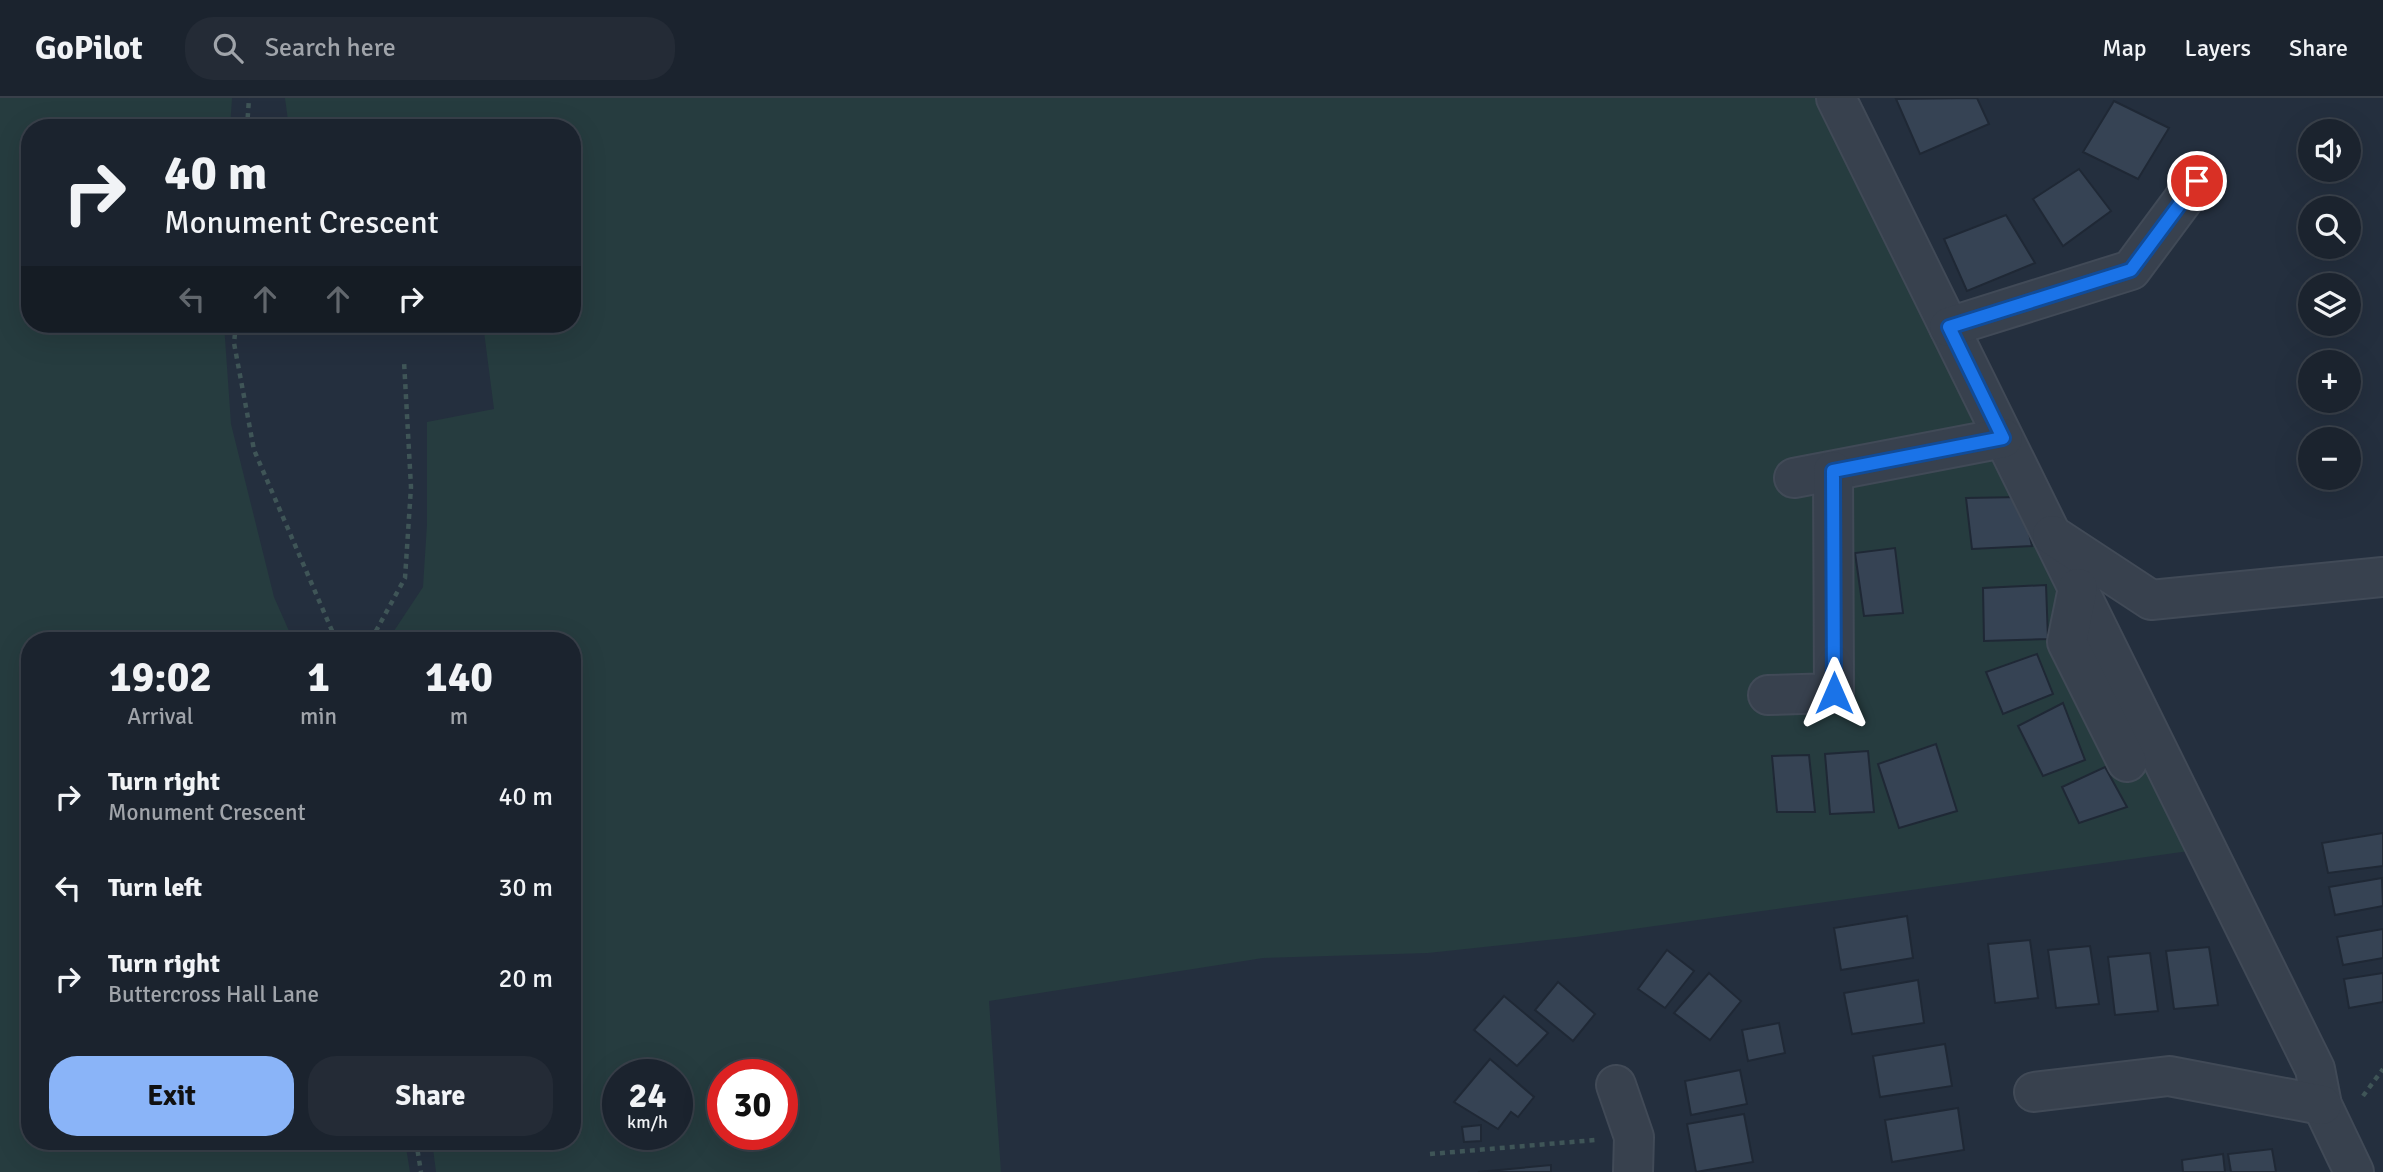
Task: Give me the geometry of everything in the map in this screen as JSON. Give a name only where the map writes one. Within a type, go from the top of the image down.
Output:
[{"type":"street","points":[[1836,98],[2315,1069],[2322,1105],[2354,1172]]},
{"type":"street","points":[[1949,327],[2131,270],[2197,181]]},
{"type":"street","points":[[1794,478],[2003,438]]},
{"type":"street","points":[[1768,695],[1834,693],[1833,471]]},
{"type":"street","points":[[2050,533],[2151,600],[2383,577]]},
{"type":"street","points":[[2078,588],[2067,642],[2127,762]]},
{"type":"street","points":[[2034,1092],[2169,1076],[2322,1105]]},
{"type":"street","points":[[1616,1085],[1634,1155]]},
{"type":"path","points":[[248,119],[249,98]]},
{"type":"path","points":[[235,333],[234,343],[254,450],[332,632]]},
{"type":"path","points":[[375,632],[405,578],[411,487],[404,361]]},
{"type":"path","points":[[417,1150],[421,1172]]},
{"type":"path","points":[[1430,1154],[1634,1155]]},
{"type":"green space","points":[[0,98],[232,98],[231,119],[21,119],[21,333],[225,333],[231,424],[274,597],[289,632],[21,632],[21,1150],[406,1150],[410,1172],[0,1172]]},
{"type":"green space","points":[[285,98],[1822,98],[2189,851],[1576,937],[1428,953],[1263,958],[989,1001],[1001,1172],[436,1172],[433,1150],[581,1150],[581,632],[393,632],[423,587],[427,524],[427,422],[494,409],[484,333],[581,333],[581,119],[288,119]]},
{"type":"building","points":[[1977,98],[1989,124],[1920,154],[1896,99]]},
{"type":"building","points":[[2114,101],[2169,128],[2138,179],[2083,152]]},
{"type":"building","points":[[2079,169],[2111,211],[2063,246],[2033,199]]},
{"type":"building","points":[[2006,215],[2035,263],[1967,291],[1944,239]]},
{"type":"building","points":[[2021,497],[2032,546],[1972,549],[1966,498]]},
{"type":"building","points":[[1895,548],[1903,613],[1864,616],[1855,553]]},
{"type":"building","points":[[2046,585],[2048,639],[1984,641],[1983,588]]},
{"type":"building","points":[[2037,654],[2053,694],[2003,714],[1986,672]]},
{"type":"building","points":[[2063,703],[2085,760],[2043,776],[2018,726]]},
{"type":"building","points":[[1936,744],[1957,811],[1899,828],[1878,764]]},
{"type":"building","points":[[1868,751],[1874,812],[1830,814],[1825,754]]},
{"type":"building","points":[[1809,755],[1815,812],[1777,812],[1772,756]]},
{"type":"building","points":[[2105,767],[2127,807],[2079,823],[2062,787]]},
{"type":"building","points":[[2383,833],[2383,866],[2328,873],[2322,843]]},
{"type":"building","points":[[2382,878],[2383,906],[2335,915],[2329,887]]},
{"type":"building","points":[[1907,916],[1913,958],[1841,970],[1834,928]]},
{"type":"building","points":[[2383,929],[2383,958],[2343,965],[2337,937]]},
{"type":"building","points":[[2030,940],[2038,998],[1995,1003],[1988,944]]},
{"type":"building","points":[[2090,946],[2099,1004],[2056,1008],[2048,950]]},
{"type":"building","points":[[2209,947],[2218,1005],[2174,1009],[2166,951]]},
{"type":"building","points":[[1667,950],[1694,971],[1665,1008],[1638,989]]},
{"type":"building","points":[[2150,953],[2158,1011],[2115,1015],[2108,957]]},
{"type":"building","points":[[1709,973],[1741,1001],[1710,1040],[1674,1013]]},
{"type":"building","points":[[2383,973],[2383,1002],[2349,1008],[2344,979]]},
{"type":"building","points":[[1918,980],[1924,1023],[1852,1034],[1844,993]]},
{"type":"building","points":[[1558,982],[1595,1014],[1573,1041],[1535,1010]]},
{"type":"building","points":[[1504,996],[1548,1033],[1517,1066],[1474,1030]]},
{"type":"building","points":[[1779,1023],[1785,1053],[1748,1061],[1742,1030]]},
{"type":"building","points":[[1945,1044],[1952,1086],[1880,1097],[1873,1056]]},
{"type":"building","points":[[1490,1059],[1534,1097],[1518,1117],[1511,1112],[1498,1129],[1454,1102]]},
{"type":"building","points":[[1740,1070],[1747,1104],[1691,1115],[1685,1081]]},
{"type":"building","points":[[1958,1108],[1964,1150],[1892,1162],[1885,1120]]},
{"type":"building","points":[[1744,1114],[1753,1162],[1696,1172],[1687,1124]]},
{"type":"building","points":[[1481,1125],[1481,1141],[1464,1142],[1462,1127]]},
{"type":"building","points":[[2272,1149],[2276,1172],[2231,1172],[2228,1154]]},
{"type":"building","points":[[2223,1154],[2225,1172],[2183,1172],[2182,1160]]},
{"type":"building","points":[[1551,1165],[1551,1172],[1478,1172]]},
{"type":"route","points":[[1834,693],[1833,471],[2003,438],[1949,327],[2131,270],[2197,181]]}]
